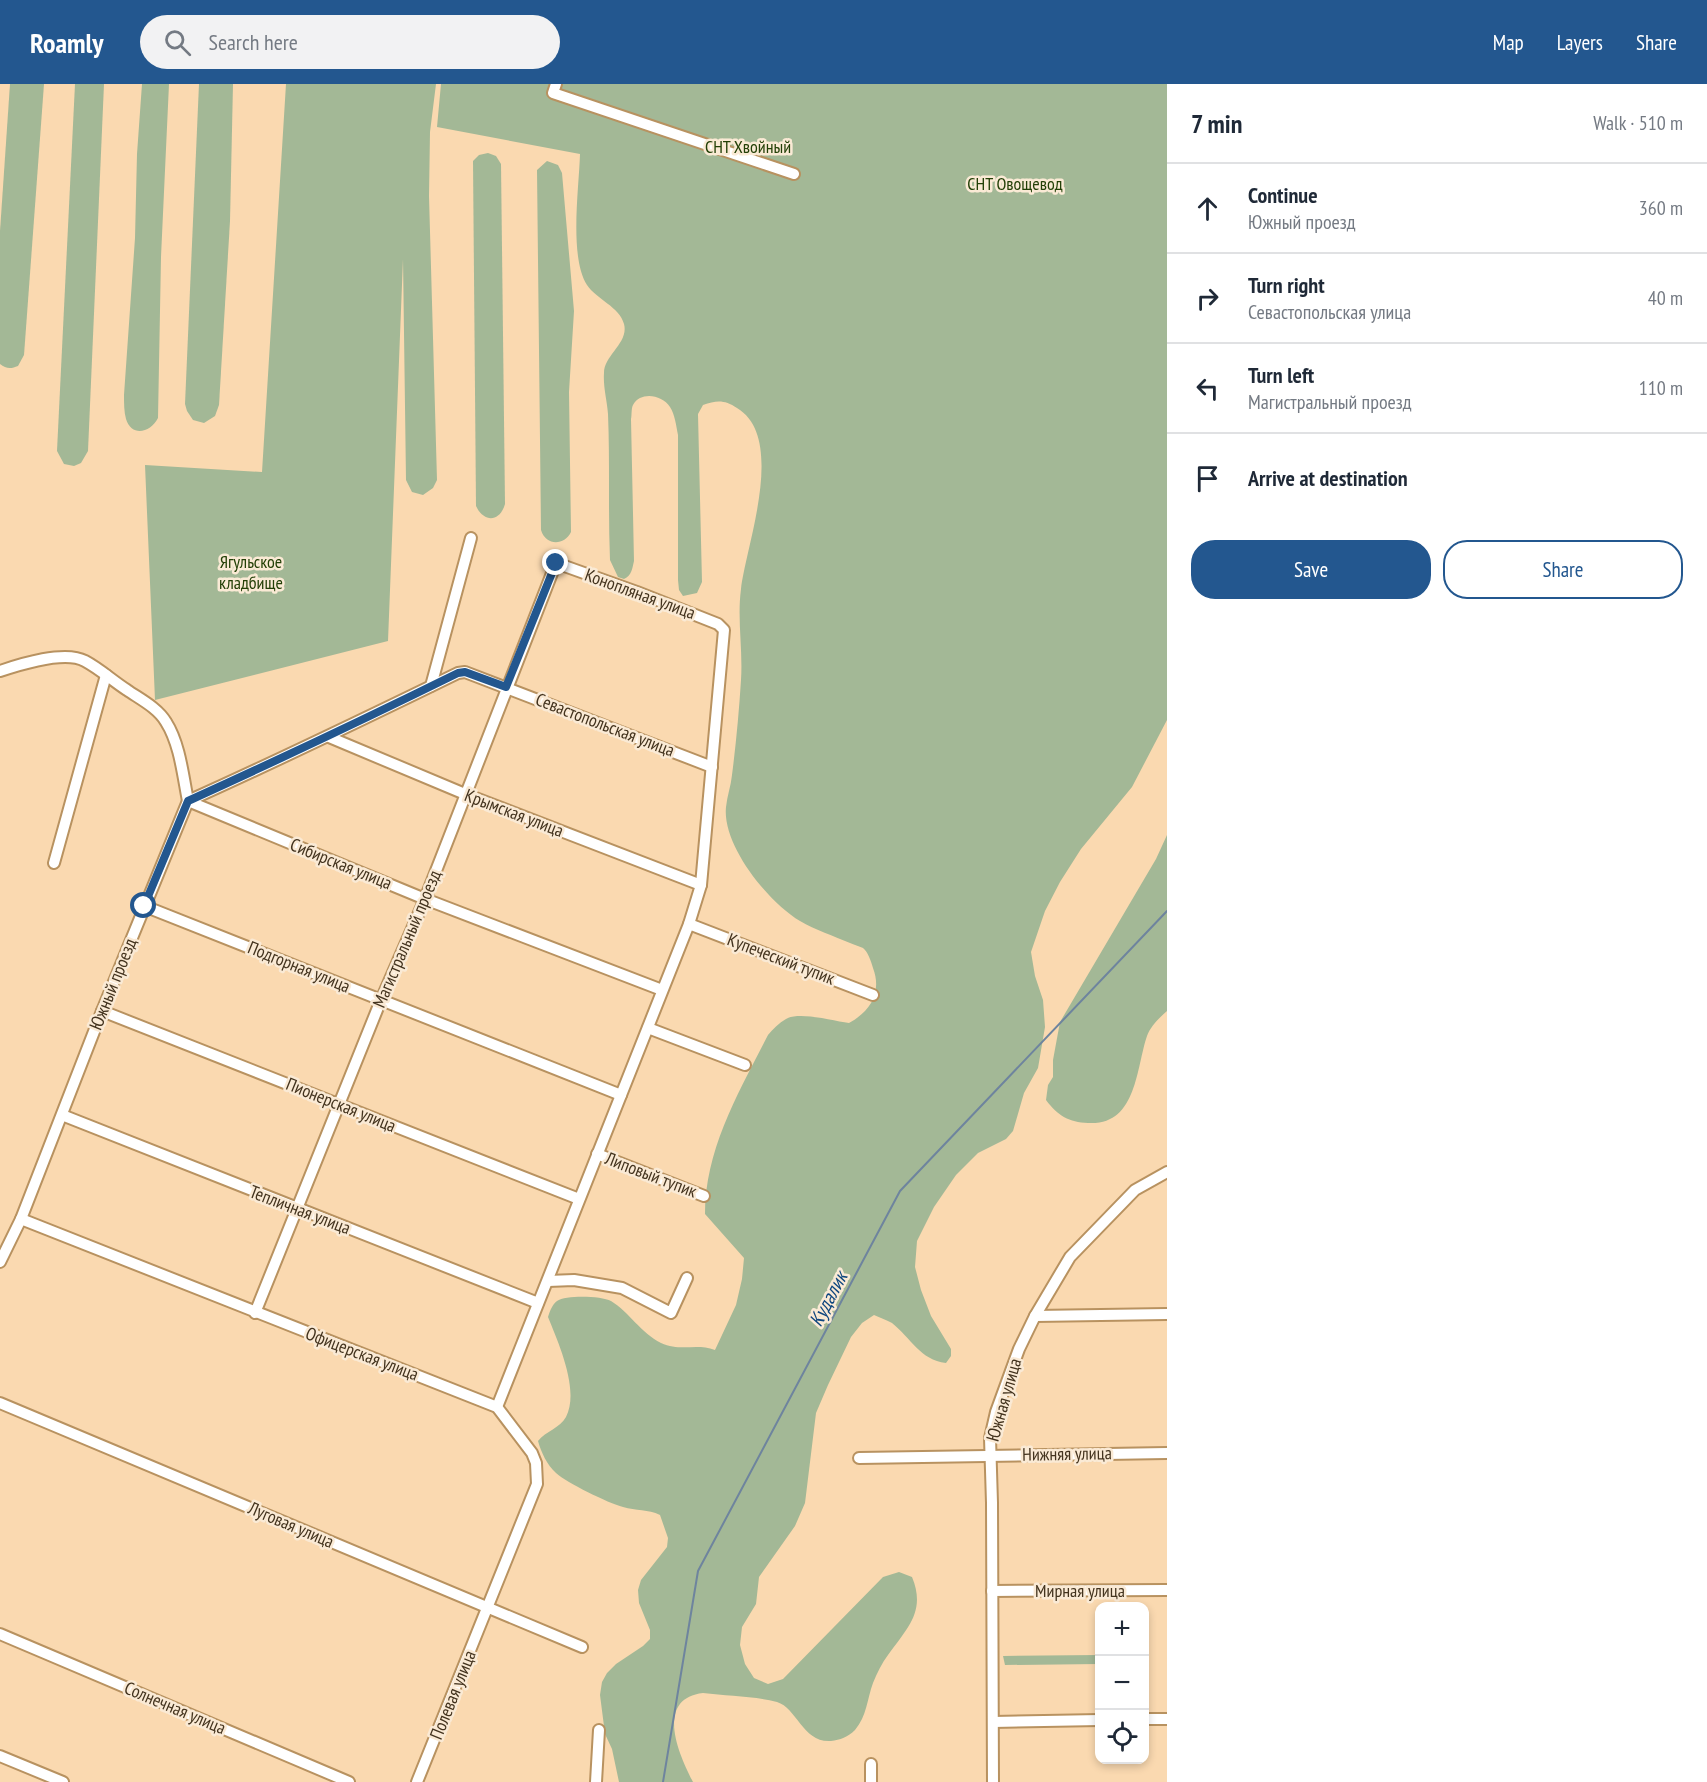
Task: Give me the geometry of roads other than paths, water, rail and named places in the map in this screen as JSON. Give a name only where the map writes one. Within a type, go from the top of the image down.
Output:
[{"type":"street","points":[[556,84],[553,93],[794,174]]},
{"type":"street","points":[[0,671],[49,659],[68,657],[84,660],[106,675],[165,719],[181,765],[188,801],[329,737],[431,686],[471,538]]},
{"type":"street","name":"Конопляная улица","points":[[556,563],[703,617],[723,628],[712,767]]},
{"type":"street","name":"Магистральный проезд","points":[[255,1313],[381,1000],[425,898],[556,563]]},
{"type":"street","name":"Севастопольская улица","points":[[431,686],[465,672],[712,767]]},
{"type":"street","points":[[54,863],[106,675]]},
{"type":"street","name":"Крымская улица","points":[[329,737],[465,794],[701,885]]},
{"type":"street","points":[[489,1608],[537,1484],[536,1463],[532,1453],[497,1407],[689,924],[701,885],[712,767]]},
{"type":"street","name":"Сибирская улица","points":[[188,801],[425,898],[662,990]]},
{"type":"street","name":"Южный проезд","points":[[0,1262],[21,1219],[102,1011],[188,801]]},
{"type":"street","name":"Подгорная улица","points":[[144,906],[621,1095]]},
{"type":"street","name":"Купеческий тупик","points":[[689,924],[873,995]]},
{"type":"street","name":"Пионерская улица","points":[[102,1011],[579,1199]]},
{"type":"street","points":[[648,1028],[745,1065]]},
{"type":"street","name":"Тепличная улица","points":[[62,1115],[538,1303]]},
{"type":"street","name":"Липовый тупик","points":[[597,1154],[704,1196]]},
{"type":"street","name":"Южная улица","points":[[993,1782],[990,1438],[996,1412],[1019,1349],[1035,1316],[1070,1257],[1134,1190],[1167,1172]]},
{"type":"street","name":"Офицерская улица","points":[[21,1219],[497,1407]]},
{"type":"street","points":[[548,1281],[574,1280],[622,1288],[671,1313],[687,1278]]},
{"type":"street","points":[[1035,1316],[1167,1314]]},
{"type":"street","name":"Луговая улица","points":[[0,1403],[582,1647]]},
{"type":"street","name":"Нижняя улица","points":[[859,1458],[1167,1453]]},
{"type":"street","name":"Мирная улица","points":[[992,1592],[1167,1590]]},
{"type":"street","name":"Полевая улица","points":[[417,1782],[489,1608]]},
{"type":"street","name":"Солнечная улица","points":[[0,1634],[350,1782]]},
{"type":"street","points":[[1149,1719],[1167,1719]]},
{"type":"street","points":[[993,1722],[1095,1720]]},
{"type":"street","points":[[596,1782],[599,1730]]},
{"type":"street","points":[[0,1756],[63,1782]]},
{"type":"street","points":[[871,1764],[872,1782]]},
{"type":"waterway","name":"Кудалик","points":[[663,1782],[698,1571],[900,1191],[1167,911]]},
{"type":"park label","name":"СНТ Хвойный","points":[[748,147]]},
{"type":"park label","name":"СНТ Овощевод","points":[[1015,184]]},
{"type":"park label","name":"Ягульское кладбище","points":[[251,572]]}]
